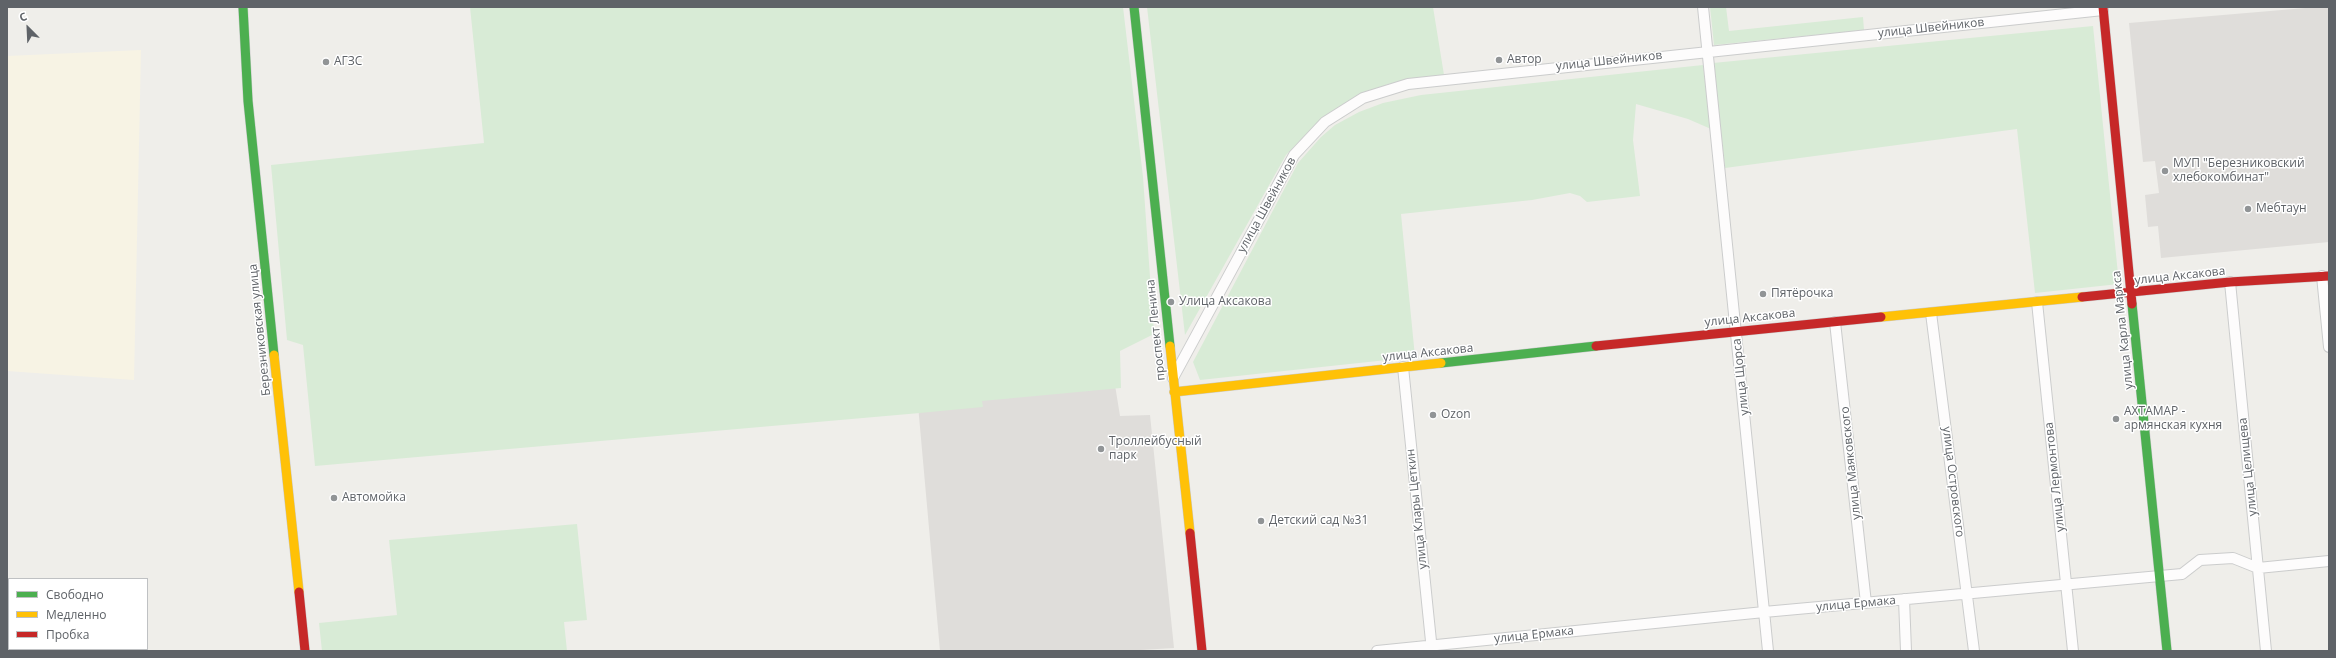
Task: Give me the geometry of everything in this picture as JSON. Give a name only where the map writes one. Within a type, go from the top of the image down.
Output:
[{"type":"street","name":"Березниковская улица","points":[[242,7],[248,101],[305,651]]},
{"type":"street","name":"проспект Ленина","points":[[1134,7],[1202,651]]},
{"type":"street","name":"улица Щорса","points":[[1703,7],[1737,331],[1768,651]]},
{"type":"street","name":"улица Швейников","points":[[1173,378],[1294,155],[1325,122],[1362,98],[1408,84],[2103,8]]},
{"type":"street","name":"улица Карла Маркса","points":[[2103,8],[2167,651]]},
{"type":"street","name":"улица Аксакова","points":[[1174,392],[1737,331],[1931,313],[2230,282],[2326,276]]},
{"type":"street","points":[[2326,276],[2329,347]]},
{"type":"street","name":"улица Целищева","points":[[2230,282],[2266,651]]},
{"type":"street","name":"улица Лермонтова","points":[[2037,302],[2073,651]]},
{"type":"street","name":"улица Островского","points":[[1931,313],[1968,593],[1974,651]]},
{"type":"street","name":"улица Маяковского","points":[[1836,322],[1866,603]]},
{"type":"street","name":"улица Клары Цеткин","points":[[1403,367],[1431,648]]},
{"type":"street","name":"улица Ермака","points":[[1377,651],[1431,648],[1764,612],[2182,574],[2200,560],[2233,558],[2258,568],[2329,561]]},
{"type":"street","points":[[1904,599],[1906,651]]},
{"type":"shaded area","points":[[2329,7],[2329,242],[2161,258],[2158,226],[2148,227],[2145,195],[2159,193],[2155,161],[2143,162],[2129,23]]},
{"type":"shaded area","points":[[141,50],[134,380],[7,371],[7,56]]},
{"type":"shaded area","name":"Троллейбусный парк","points":[[1115,385],[1120,416],[1150,415],[1174,648],[1124,651],[940,651],[918,405]]},
{"type":"green space","points":[[470,7],[1123,7],[1143,177],[1154,334],[1120,351],[1121,388],[982,401],[983,407],[315,466],[303,345],[287,340],[271,165],[484,143]]},
{"type":"green space","points":[[1147,7],[1433,7],[1444,75],[1388,84],[1345,104],[1313,127],[1286,155],[1185,335]]},
{"type":"green space","points":[[1710,7],[1726,7],[1729,31],[1863,17],[1864,30],[1714,45]]},
{"type":"green space","points":[[2093,26],[2119,284],[2035,293],[2017,129],[1725,168],[1713,63]]},
{"type":"green space","points":[[1703,65],[1711,129],[1688,119],[1636,104],[1633,140],[1640,196],[1587,202],[1580,196],[1570,193],[1532,200],[1401,214],[1415,357],[1200,380],[1193,362],[1298,163],[1321,137],[1335,125],[1359,112],[1383,103],[1421,95]]},
{"type":"green space","points":[[577,524],[587,620],[564,622],[567,651],[322,651],[319,623],[397,615],[389,540]]},
{"type":"traffic: fast","points":[[243,7],[248,101],[274,355]]},
{"type":"traffic: fast","points":[[1134,7],[1170,346]]},
{"type":"traffic: fast","points":[[2132,304],[2167,651]]},
{"type":"traffic: fast","points":[[1441,363],[1596,346]]},
{"type":"traffic: slow","points":[[1881,317],[2082,297]]},
{"type":"traffic: slow","points":[[1170,346],[1190,533]]},
{"type":"traffic: slow","points":[[274,355],[299,592]]},
{"type":"traffic: slow","points":[[1174,392],[1441,363]]},
{"type":"traffic: jam","points":[[2103,7],[2132,304]]},
{"type":"traffic: jam","points":[[2082,297],[2230,282],[2329,276]]},
{"type":"traffic: jam","points":[[1596,346],[1881,317]]},
{"type":"traffic: jam","points":[[1190,533],[1202,651]]},
{"type":"traffic: jam","points":[[299,592],[305,651]]},
{"type":"place","name":"Автор","points":[[1499,60]]},
{"type":"place","name":"АГЗС","points":[[326,62]]},
{"type":"place","name":"МУП \"Березниковский хлебокомбинат\"","points":[[2165,171]]},
{"type":"place","name":"Мебтаун","points":[[2248,209]]},
{"type":"place","name":"Пятёрочка","points":[[1763,294]]},
{"type":"place","name":"Улица Аксакова","points":[[1171,302]]},
{"type":"place","name":"Ozon","points":[[1433,415]]},
{"type":"place","name":"АХТАМАР - армянская кухня","points":[[2116,419]]},
{"type":"place","name":"Троллейбусный парк","points":[[1101,449]]},
{"type":"place","name":"Автомойка","points":[[334,498]]},
{"type":"place","name":"Детский сад №31","points":[[1261,521]]}]
